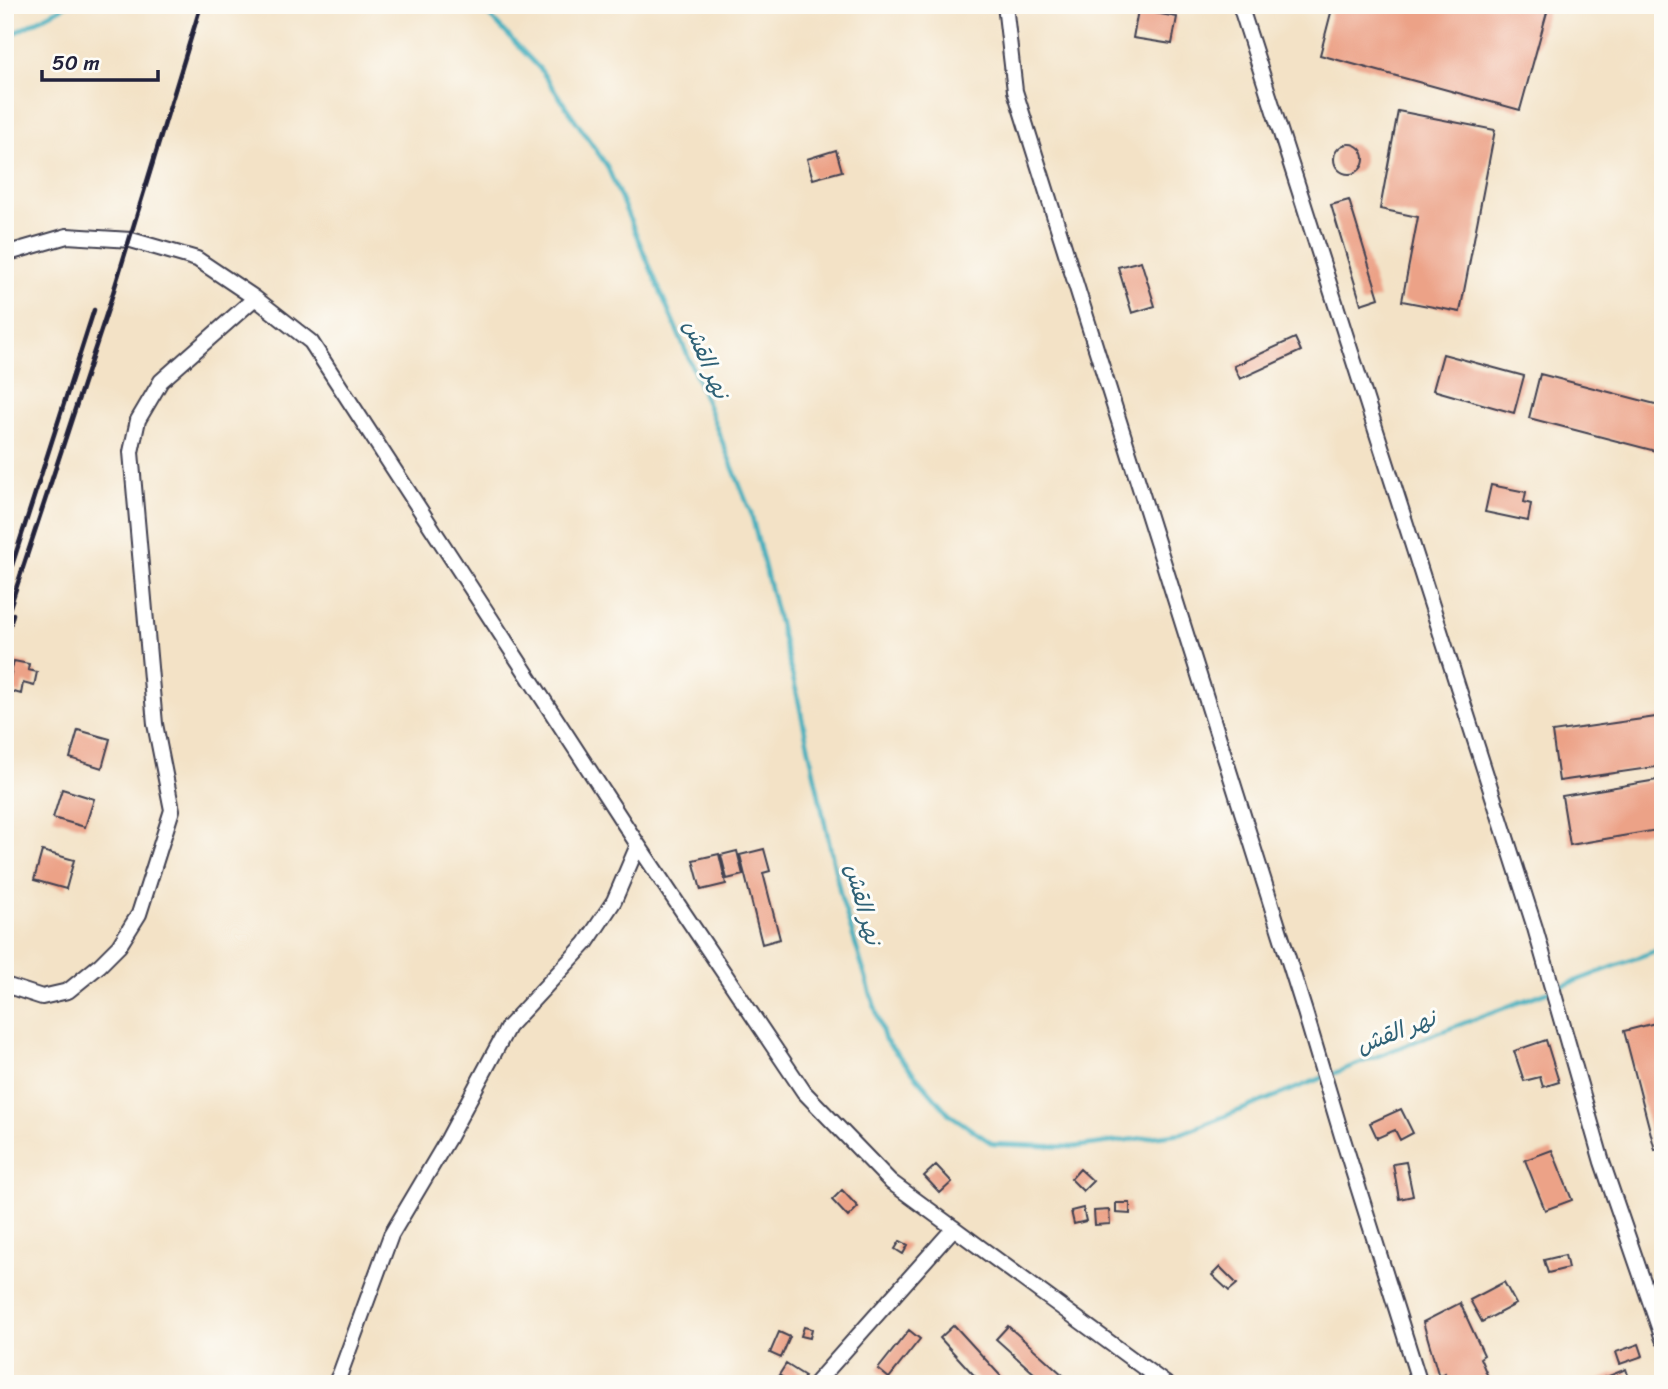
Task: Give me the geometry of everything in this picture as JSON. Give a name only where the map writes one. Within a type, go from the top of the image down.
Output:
[{"type":"street","points":[[1005,5],[1015,91],[1420,1384]]},
{"type":"street","points":[[1240,5],[1535,928],[1602,1162],[1663,1339]]},
{"type":"street","points":[[5,254],[67,236],[131,240],[197,259],[255,298],[311,342],[638,845],[804,1092],[891,1182],[1166,1384]]},
{"type":"street","points":[[5,985],[42,997],[68,991],[119,946],[139,914],[172,810],[155,724],[131,452],[138,420],[161,381],[255,298]]},
{"type":"street","points":[[335,1384],[391,1235],[448,1139],[508,1027],[586,943],[614,901],[638,845]]},
{"type":"street","points":[[815,1384],[954,1228]]},
{"type":"building","points":[[1333,5],[1549,5],[1520,110],[1320,55]]},
{"type":"building","points":[[1138,10],[1177,17],[1172,44],[1133,38]]},
{"type":"building","points":[[1398,111],[1495,130],[1460,312],[1402,301],[1418,217],[1380,209]]},
{"type":"building","points":[[1349,144],[1355,145],[1363,153],[1363,165],[1355,173],[1349,174],[1343,173],[1335,165],[1334,159],[1335,153],[1343,145]]},
{"type":"building","points":[[836,150],[842,171],[813,179],[807,159]]},
{"type":"building","points":[[1349,200],[1379,298],[1361,304],[1331,205]]},
{"type":"building","points":[[1141,261],[1155,306],[1132,313],[1118,267]]},
{"type":"building","points":[[1295,338],[1301,351],[1240,379],[1234,366]]},
{"type":"building","points":[[1443,354],[1524,376],[1514,413],[1433,390]]},
{"type":"building","points":[[1540,374],[1663,406],[1663,453],[1529,418]]},
{"type":"building","points":[[1491,485],[1526,492],[1524,502],[1531,504],[1528,521],[1485,512]]},
{"type":"building","points":[[14,661],[29,664],[28,670],[37,672],[34,686],[23,683],[21,694],[7,690]]},
{"type":"building","points":[[1663,716],[1663,766],[1559,781],[1552,732]]},
{"type":"building","points":[[78,730],[110,739],[102,768],[70,758]]},
{"type":"building","points":[[1663,779],[1663,829],[1570,845],[1562,796]]},
{"type":"building","points":[[62,789],[94,799],[85,827],[53,818]]},
{"type":"building","points":[[764,849],[770,871],[763,873],[780,939],[762,944],[740,855]]},
{"type":"building","points":[[42,851],[74,860],[66,889],[34,880]]},
{"type":"building","points":[[737,851],[743,875],[727,879],[721,855]]},
{"type":"building","points":[[719,854],[726,884],[701,890],[693,860]]},
{"type":"building","points":[[1663,1021],[1663,1148],[1655,1150],[1624,1031]]},
{"type":"building","points":[[1546,1040],[1559,1082],[1543,1087],[1540,1077],[1524,1081],[1514,1051]]},
{"type":"building","points":[[1401,1109],[1413,1133],[1400,1140],[1395,1130],[1377,1138],[1370,1123]]},
{"type":"building","points":[[1552,1150],[1572,1200],[1545,1210],[1525,1160]]},
{"type":"building","points":[[1406,1162],[1413,1196],[1399,1199],[1393,1164]]},
{"type":"building","points":[[936,1165],[952,1182],[940,1193],[924,1176]]},
{"type":"building","points":[[1080,1169],[1093,1181],[1083,1191],[1071,1179]]},
{"type":"building","points":[[842,1190],[858,1207],[848,1217],[832,1200]]},
{"type":"building","points":[[1116,1203],[1130,1203],[1130,1214],[1116,1213]]},
{"type":"building","points":[[1083,1208],[1086,1221],[1074,1224],[1071,1211]]},
{"type":"building","points":[[1109,1210],[1110,1224],[1095,1225],[1094,1211]]},
{"type":"building","points":[[900,1241],[908,1245],[903,1254],[895,1249]]},
{"type":"building","points":[[1565,1255],[1568,1268],[1548,1273],[1544,1260]]},
{"type":"building","points":[[1220,1267],[1237,1284],[1229,1291],[1212,1275]]},
{"type":"building","points":[[1504,1282],[1516,1304],[1482,1322],[1470,1300]]},
{"type":"building","points":[[1460,1303],[1484,1355],[1480,1358],[1491,1384],[1449,1384],[1445,1373],[1439,1377],[1423,1322]]},
{"type":"building","points":[[954,1325],[1008,1384],[982,1384],[940,1338]]},
{"type":"building","points":[[1008,1326],[1073,1384],[1046,1384],[996,1339]]},
{"type":"building","points":[[804,1327],[812,1329],[810,1338],[801,1336]]},
{"type":"building","points":[[909,1330],[920,1339],[889,1378],[878,1369]]},
{"type":"building","points":[[779,1332],[790,1337],[781,1358],[770,1353]]},
{"type":"building","points":[[1639,1344],[1643,1356],[1620,1364],[1616,1352]]},
{"type":"building","points":[[786,1364],[805,1376],[800,1384],[793,1384],[779,1375]]},
{"type":"building","points":[[1626,1369],[1631,1384],[1589,1384]]},
{"type":"waterway","name":"نهر القش","points":[[5,38],[67,5]]},
{"type":"waterway","name":"نهر القش","points":[[474,5],[484,10],[540,69],[607,166],[751,513],[796,690],[841,897],[885,1040],[949,1114],[993,1144],[1073,1147],[1182,1133],[1663,948]]},
{"type":"railway","points":[[5,622],[109,306],[201,5]]},
{"type":"railway","points":[[5,587],[94,310]]},
{"type":"railway","points":[[5,645],[13,614]]}]
